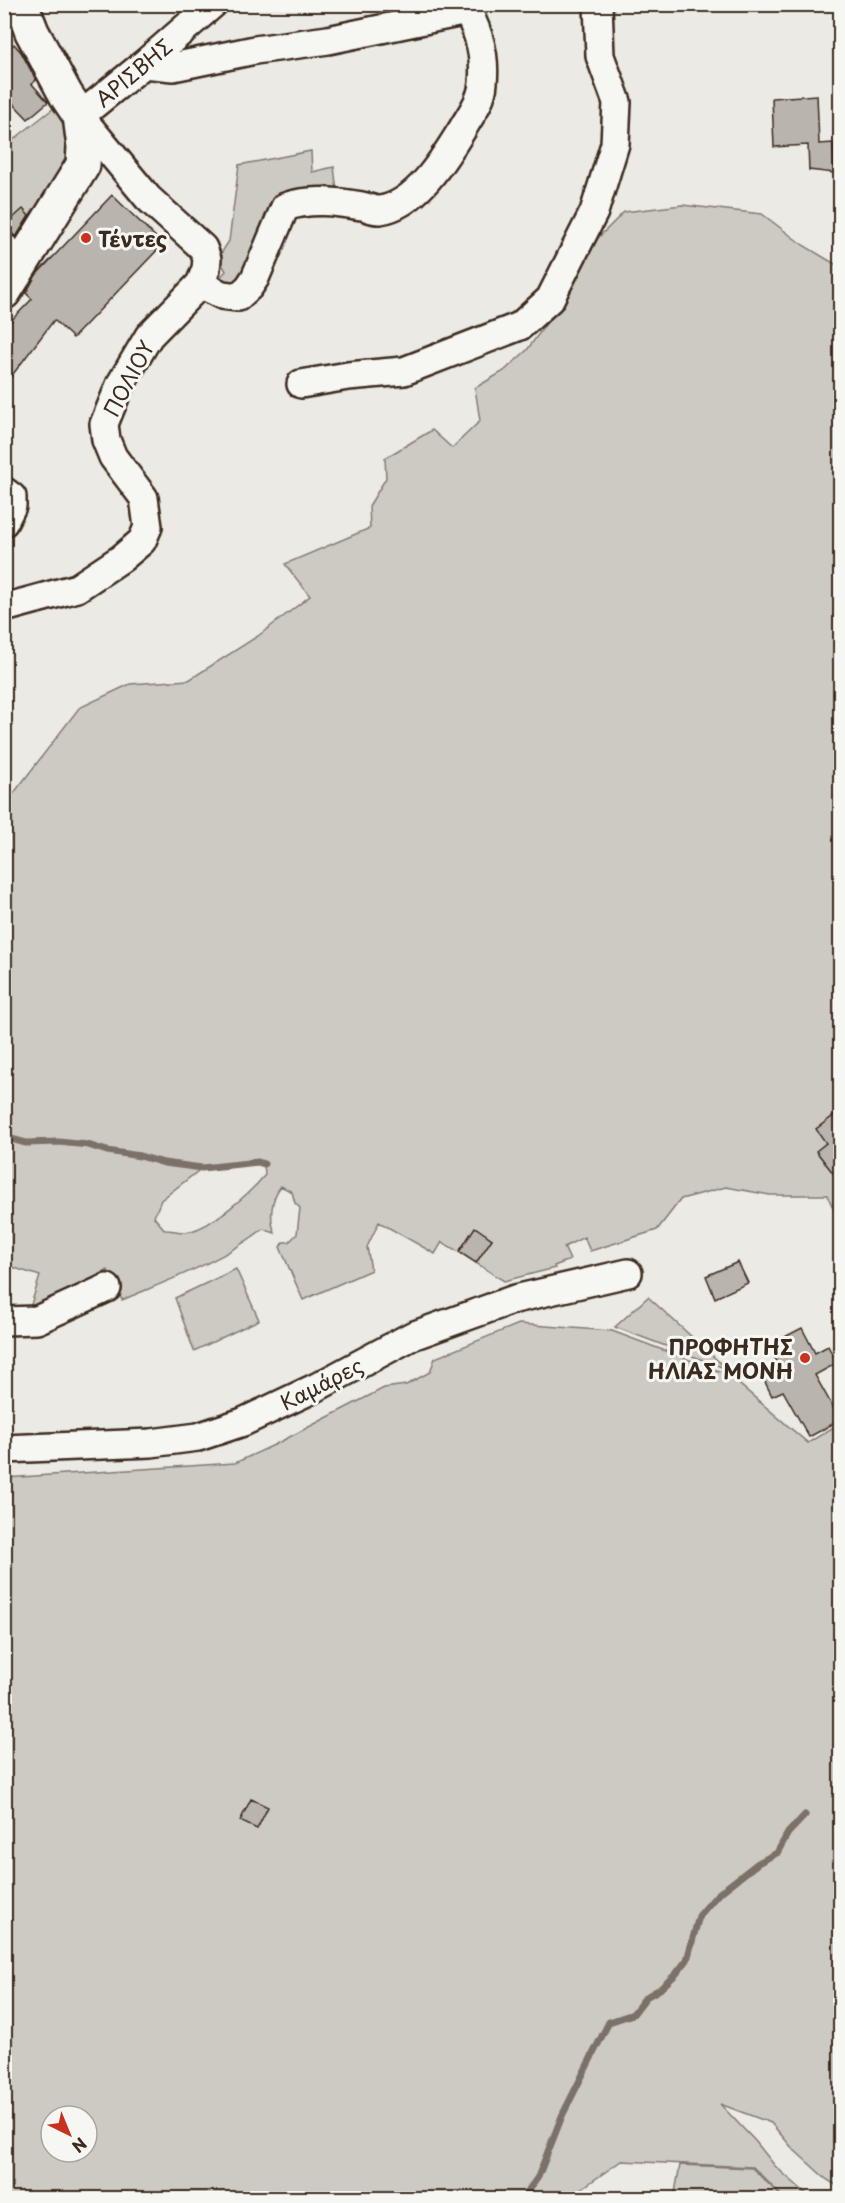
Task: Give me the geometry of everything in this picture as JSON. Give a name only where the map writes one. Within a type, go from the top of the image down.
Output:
[{"type":"main road","points":[[4,292],[14,255],[83,165],[84,147],[80,116],[32,32],[21,4]]},
{"type":"street","name":"ΑΡΙΣΒΗΣ","points":[[80,116],[213,4]]},
{"type":"street","points":[[301,384],[404,370],[520,326],[550,299],[594,212],[615,144],[617,102],[600,56],[598,4]]},
{"type":"street","points":[[80,116],[148,198],[203,248],[207,259],[200,284],[222,295],[238,297],[255,278],[285,207],[301,201],[321,201],[379,210],[400,203],[423,184],[448,154],[475,110],[483,86],[484,63],[474,24],[465,8],[328,40],[255,50],[172,67],[144,64]]},
{"type":"street","name":"ΠΟΛΙΟΥ","points":[[4,608],[77,588],[123,558],[142,541],[148,527],[144,498],[113,458],[106,440],[104,424],[120,385],[149,336],[200,284]]},
{"type":"street","name":"Καμάρες","points":[[4,1449],[151,1443],[198,1437],[243,1422],[317,1387],[412,1336],[515,1299],[628,1273]]},
{"type":"street","points":[[4,1321],[10,1323],[37,1320],[107,1288]]},
{"type":"shaded area","points":[[59,104],[68,118],[72,151],[21,257],[5,241],[4,147]]},
{"type":"shaded area","points":[[311,151],[312,172],[334,167],[337,191],[305,190],[231,289],[214,284],[226,271],[218,258],[229,241],[239,165]]},
{"type":"shaded area","points":[[682,205],[762,214],[803,245],[840,267],[840,1222],[827,1195],[770,1195],[726,1187],[681,1199],[657,1230],[590,1251],[584,1237],[564,1247],[570,1260],[554,1266],[555,1268],[504,1281],[476,1263],[492,1239],[475,1228],[459,1252],[442,1242],[435,1254],[379,1222],[367,1247],[371,1270],[303,1300],[280,1247],[283,1242],[289,1242],[297,1234],[300,1208],[295,1203],[292,1192],[281,1186],[275,1196],[272,1209],[275,1233],[263,1229],[213,1260],[122,1300],[108,1270],[29,1311],[40,1276],[5,1265],[4,806],[79,708],[130,684],[189,680],[258,636],[310,596],[285,564],[370,528],[369,506],[386,478],[385,458],[432,430],[452,448],[480,421],[475,388],[504,371],[527,350],[564,299],[598,238],[624,212]],"holes":[[[258,1162],[264,1164],[265,1175],[239,1201],[216,1218],[194,1230],[184,1232],[165,1230],[154,1217],[161,1200],[202,1168]]]},
{"type":"shaded area","points":[[236,1269],[259,1320],[194,1351],[175,1298]]},
{"type":"shaded area","points":[[648,1297],[727,1369],[615,1327]]},
{"type":"shaded area","points":[[519,1324],[612,1331],[727,1374],[808,1443],[840,1423],[840,2188],[826,2179],[793,2149],[771,2123],[720,2104],[775,2166],[811,2198],[784,2198],[753,2167],[621,2161],[568,2198],[5,2198],[5,1478],[235,1463],[384,1388],[406,1385],[430,1372],[435,1358]]},
{"type":"shaded area","points":[[680,2165],[752,2168],[783,2198],[674,2198]]},
{"type":"building","points":[[14,44],[21,52],[36,80],[32,84],[48,102],[28,119],[4,94],[4,53]]},
{"type":"building","points":[[817,95],[819,144],[833,143],[834,173],[809,170],[808,145],[774,147],[772,98]]},
{"type":"building","points":[[112,195],[163,244],[73,338],[54,320],[4,386],[4,328],[32,299],[26,293],[36,275]]},
{"type":"building","points":[[23,209],[29,216],[16,237],[4,226]]},
{"type":"building","points":[[840,1111],[840,1182],[816,1151],[826,1143],[816,1129]]},
{"type":"building","points":[[475,1227],[492,1239],[476,1263],[459,1252]]},
{"type":"building","points":[[738,1262],[748,1283],[715,1298],[706,1276]]},
{"type":"building","points":[[802,1328],[815,1353],[828,1346],[837,1363],[815,1375],[840,1420],[809,1437],[783,1391],[772,1396],[764,1380],[781,1371],[769,1345]]},
{"type":"building","points":[[251,1799],[268,1807],[257,1829],[240,1821]]},
{"type":"waterway","points":[[4,1137],[26,1143],[59,1142],[88,1145],[164,1163],[202,1168],[258,1162],[264,1164]]},
{"type":"waterway","points":[[523,2198],[538,2177],[562,2116],[609,2022],[633,2014],[646,1997],[660,1989],[676,1974],[687,1960],[699,1916],[717,1895],[758,1863],[777,1853],[788,1833],[805,1815]]},
{"type":"place","name":"Τέντες","points":[[86,238]]},
{"type":"place","name":"ΠΡΟΦΗΤΗΣ ΗΛΙΑΣ MONH","points":[[805,1358]]}]
